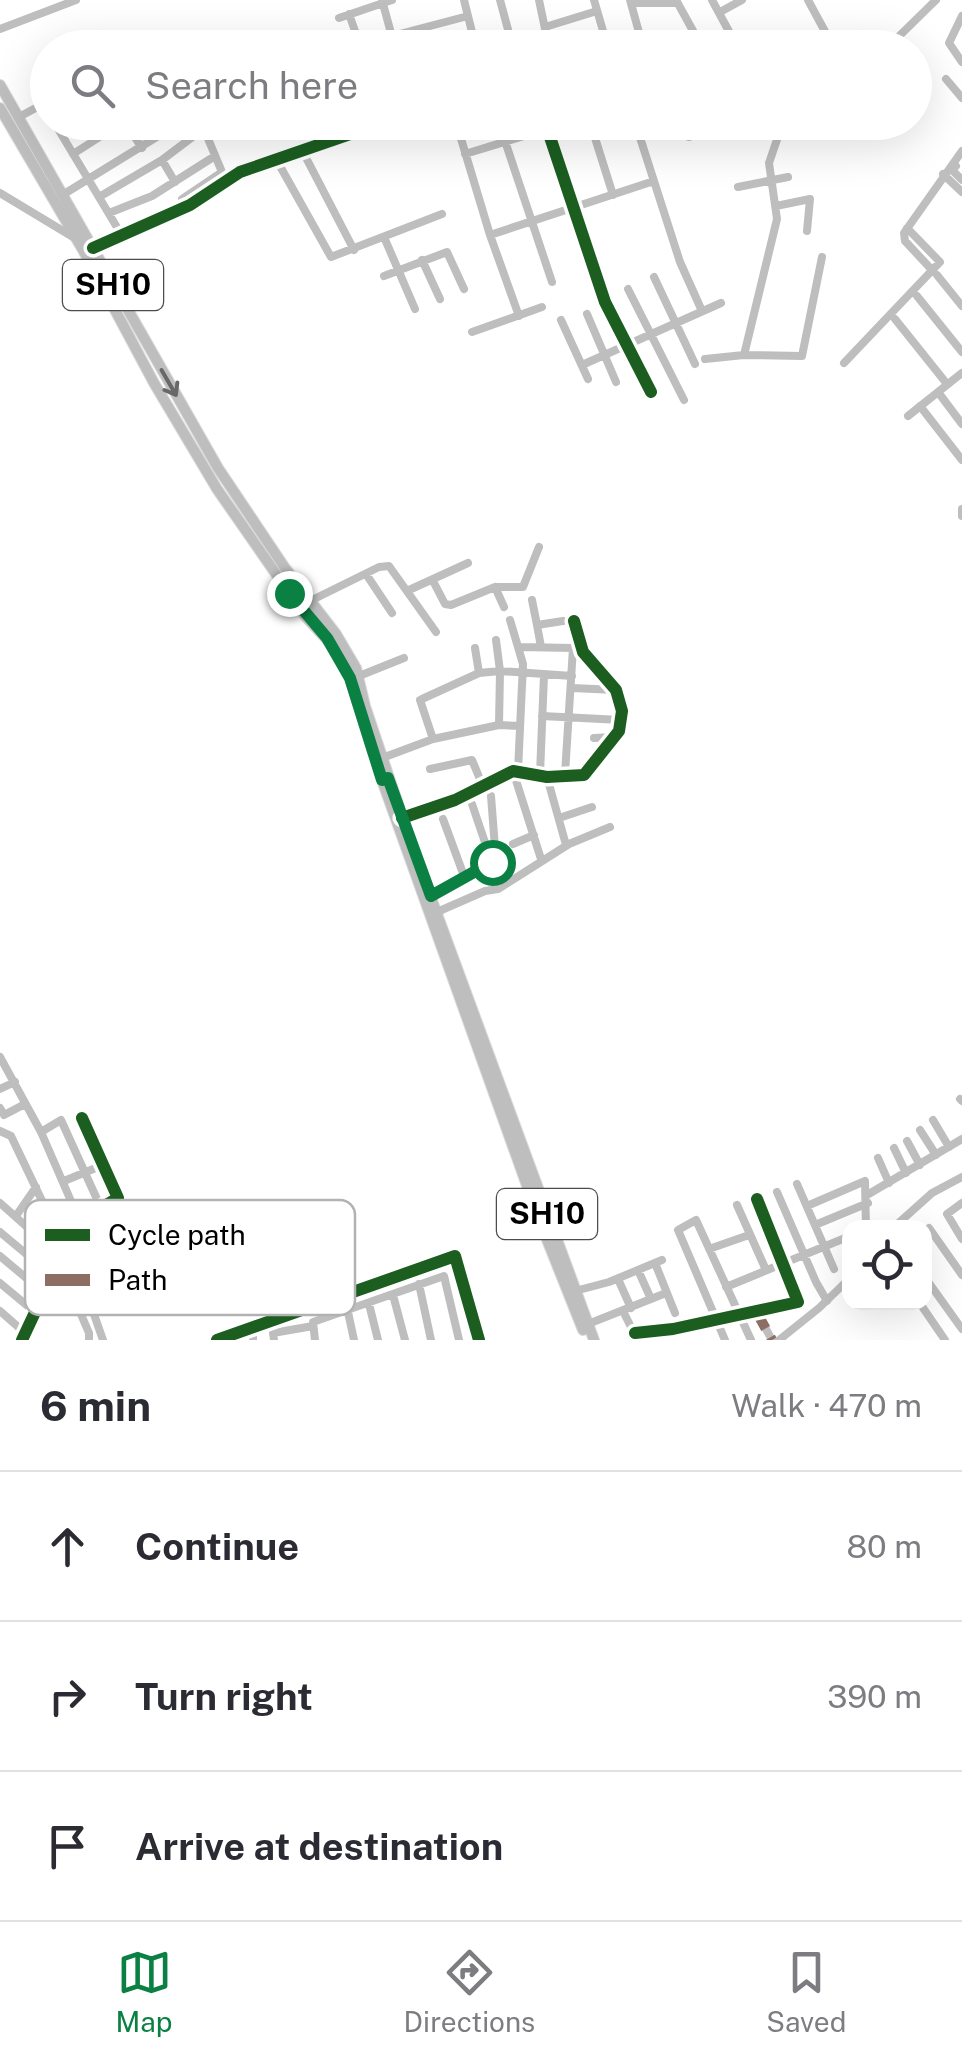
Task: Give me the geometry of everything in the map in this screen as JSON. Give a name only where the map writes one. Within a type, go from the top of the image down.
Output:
[{"type":"main road","name":"SH10","points":[[0,85],[30,136]]},
{"type":"main road","name":"SH10","points":[[0,108],[218,468],[348,651],[385,779],[588,1324],[589,1340]]},
{"type":"main road","name":"SH10","points":[[32,140],[93,248],[96,264],[154,383],[217,489],[306,617],[332,644],[350,678],[540,1222],[589,1340]]},
{"type":"street","points":[[0,28],[76,0]]},
{"type":"street","points":[[464,0],[472,30]]},
{"type":"street","points":[[539,0],[546,30]]},
{"type":"street","points":[[594,0],[603,30]]},
{"type":"street","points":[[712,0],[730,30]]},
{"type":"street","points":[[720,12],[742,0]]},
{"type":"street","points":[[808,0],[824,30]]},
{"type":"street","points":[[905,30],[936,0]]},
{"type":"street","points":[[339,18],[386,1],[391,30]]},
{"type":"street","points":[[503,1],[509,30]]},
{"type":"street","points":[[638,30],[630,2],[676,2],[690,30]]},
{"type":"street","points":[[545,27],[598,11]]},
{"type":"street","points":[[350,14],[355,30]]},
{"type":"street","points":[[417,30],[468,16]]},
{"type":"street","points":[[961,22],[949,43],[962,62]]},
{"type":"street","points":[[946,80],[961,94]]},
{"type":"street","points":[[19,117],[30,111]]},
{"type":"street","points":[[66,140],[121,234]]},
{"type":"street","points":[[73,154],[95,140]]},
{"type":"street","points":[[136,140],[142,148]]},
{"type":"street","points":[[64,194],[154,140]]},
{"type":"street","points":[[99,197],[162,160],[186,140]]},
{"type":"street","points":[[182,198],[221,174],[208,140]]},
{"type":"street","points":[[93,248],[190,205],[240,172],[331,140]]},
{"type":"street","points":[[462,140],[518,316]]},
{"type":"street","points":[[466,154],[510,140]]},
{"type":"street","points":[[551,140],[605,302],[651,392]]},
{"type":"street","points":[[595,140],[612,195]]},
{"type":"street","points":[[641,140],[680,262],[702,311]]},
{"type":"street","points":[[744,355],[777,220],[769,156],[776,140]]},
{"type":"street","points":[[505,142],[552,282]]},
{"type":"street","points":[[302,150],[354,250]]},
{"type":"street","points":[[960,300],[904,238],[907,228],[962,151]]},
{"type":"street","points":[[109,213],[152,196],[214,156]]},
{"type":"street","points":[[276,159],[326,254],[334,258],[442,214]]},
{"type":"street","points":[[962,159],[952,170],[962,180]]},
{"type":"street","points":[[162,160],[176,182]]},
{"type":"street","points":[[944,174],[962,192]]},
{"type":"street","points":[[738,187],[788,178]]},
{"type":"street","points":[[490,235],[654,181]]},
{"type":"street","points":[[0,193],[76,239]]},
{"type":"street","points":[[776,206],[810,198],[807,232]]},
{"type":"street","points":[[384,237],[415,309]]},
{"type":"street","points":[[384,276],[442,252],[449,254],[464,288]]},
{"type":"street","points":[[704,358],[802,356],[822,257]]},
{"type":"street","points":[[422,260],[440,299]]},
{"type":"street","points":[[844,363],[934,272]]},
{"type":"street","points":[[654,278],[695,364]]},
{"type":"street","points":[[628,290],[684,400]]},
{"type":"street","points":[[916,296],[962,352]]},
{"type":"street","points":[[582,365],[721,303]]},
{"type":"street","points":[[472,332],[542,308]]},
{"type":"street","points":[[586,314],[616,382]]},
{"type":"street","points":[[894,319],[962,388]]},
{"type":"street","points":[[562,320],[588,379]]},
{"type":"street","points":[[908,416],[955,379]]},
{"type":"street","points":[[938,392],[962,424]]},
{"type":"street","points":[[920,406],[962,460]]},
{"type":"street","points":[[433,581],[445,604],[450,605],[495,587],[523,587],[539,547]]},
{"type":"street","points":[[408,590],[468,563]]},
{"type":"street","points":[[310,601],[389,566],[436,632]]},
{"type":"street","points":[[366,574],[392,614]]},
{"type":"street","points":[[495,587],[504,607]]},
{"type":"street","points":[[532,600],[542,647]]},
{"type":"street","points":[[510,620],[523,674],[516,771],[541,859]]},
{"type":"street","points":[[536,625],[563,621]]},
{"type":"street","points":[[402,818],[455,800],[516,771],[544,776],[584,775],[614,738],[621,720],[616,690],[583,652],[574,621]]},
{"type":"street","points":[[496,640],[500,672],[498,724]]},
{"type":"street","points":[[474,648],[479,673]]},
{"type":"street","points":[[519,648],[572,648],[565,774]]},
{"type":"street","points":[[358,676],[404,658]]},
{"type":"street","points":[[433,739],[421,700],[479,673],[572,676]]},
{"type":"street","points":[[544,676],[544,776],[566,845]]},
{"type":"street","points":[[572,688],[616,690]]},
{"type":"street","points":[[542,716],[621,720]]},
{"type":"street","points":[[382,758],[433,739],[498,724],[520,726]]},
{"type":"street","points":[[594,738],[614,738]]},
{"type":"street","points":[[430,769],[472,760],[482,784]]},
{"type":"street","points":[[431,896],[496,859],[491,796]]},
{"type":"street","points":[[472,804],[492,862]]},
{"type":"street","points":[[559,818],[592,806]]},
{"type":"street","points":[[443,818],[464,876]]},
{"type":"street","points":[[437,912],[498,890],[541,859],[610,827]]},
{"type":"street","points":[[512,844],[534,835]]},
{"type":"street","points":[[0,1057],[72,1200]]},
{"type":"street","points":[[0,1089],[15,1082]]},
{"type":"street","points":[[1,1115],[25,1104]]},
{"type":"street","points":[[82,1118],[118,1198],[115,1200]]},
{"type":"street","points":[[40,1132],[61,1120],[97,1200]]},
{"type":"street","points":[[933,1120],[949,1147]]},
{"type":"street","points":[[920,1130],[936,1155]]},
{"type":"street","points":[[0,1132],[10,1136],[41,1200]]},
{"type":"street","points":[[815,1226],[867,1199],[962,1139]]},
{"type":"street","points":[[907,1140],[920,1165]]},
{"type":"street","points":[[894,1148],[906,1173]]},
{"type":"street","points":[[878,1158],[889,1183]]},
{"type":"street","points":[[64,1181],[103,1165]]},
{"type":"street","points":[[901,1220],[914,1206],[962,1177]]},
{"type":"street","points":[[807,1206],[864,1181],[866,1220]]},
{"type":"street","points":[[797,1184],[834,1269]]},
{"type":"street","points":[[27,1200],[36,1187]]},
{"type":"street","points":[[777,1192],[828,1301]]},
{"type":"street","points":[[618,1279],[633,1330],[661,1335],[673,1329],[798,1302],[757,1199]]},
{"type":"street","points":[[16,1216],[25,1203]]},
{"type":"street","points":[[962,1203],[947,1214],[962,1239]]},
{"type":"street","points":[[1,1205],[25,1224]]},
{"type":"street","points":[[737,1205],[766,1270]]},
{"type":"street","points":[[725,1340],[679,1227],[698,1220],[751,1340]]},
{"type":"street","points":[[0,1232],[25,1253]]},
{"type":"street","points":[[932,1232],[962,1275]]},
{"type":"street","points":[[709,1249],[749,1234]]},
{"type":"street","points":[[726,1287],[842,1239]]},
{"type":"street","points":[[0,1256],[25,1277]]},
{"type":"street","points":[[355,1291],[455,1256],[478,1340]]},
{"type":"street","points":[[575,1290],[618,1279],[658,1262],[676,1313]]},
{"type":"street","points":[[638,1270],[651,1299]]},
{"type":"street","points":[[355,1309],[444,1276],[459,1340]]},
{"type":"street","points":[[0,1283],[25,1303]]},
{"type":"street","points":[[418,1284],[432,1340]]},
{"type":"street","points":[[756,1310],[776,1340],[842,1286]]},
{"type":"street","points":[[932,1287],[962,1329]]},
{"type":"street","points":[[588,1324],[666,1293]]},
{"type":"street","points":[[393,1296],[405,1340]]},
{"type":"street","points":[[369,1304],[378,1340]]},
{"type":"street","points":[[925,1310],[946,1340]]},
{"type":"street","points":[[3,1314],[26,1338]]},
{"type":"street","points":[[0,1330],[3,1314]]},
{"type":"street","points":[[82,1315],[88,1340]]},
{"type":"street","points":[[94,1315],[103,1340]]},
{"type":"street","points":[[217,1340],[288,1315]]},
{"type":"street","points":[[315,1340],[312,1322],[337,1315]]},
{"type":"street","points":[[349,1315],[354,1340]]},
{"type":"street","points":[[274,1340],[273,1333],[293,1335],[313,1326]]},
{"type":"street","points":[[673,1329],[677,1340]]},
{"type":"marked path","points":[[756,1311],[772,1340]]},
{"type":"cycle path","points":[[93,248],[190,205],[240,172],[333,140]]},
{"type":"cycle path","points":[[551,140],[605,302],[651,392]]},
{"type":"cycle path","points":[[402,818],[455,800],[513,771],[547,777],[584,775],[619,731],[622,711],[616,690],[583,652],[574,621]]},
{"type":"cycle path","points":[[82,1118],[118,1198],[115,1200]]},
{"type":"cycle path","points":[[635,1333],[673,1329],[798,1302],[757,1199]]},
{"type":"cycle path","points":[[355,1291],[455,1256],[479,1340]]},
{"type":"cycle path","points":[[22,1340],[34,1315]]},
{"type":"cycle path","points":[[217,1340],[288,1315]]},
{"type":"route","points":[[289,593],[332,644],[350,678],[382,780],[388,778],[431,896],[492,862]]}]
